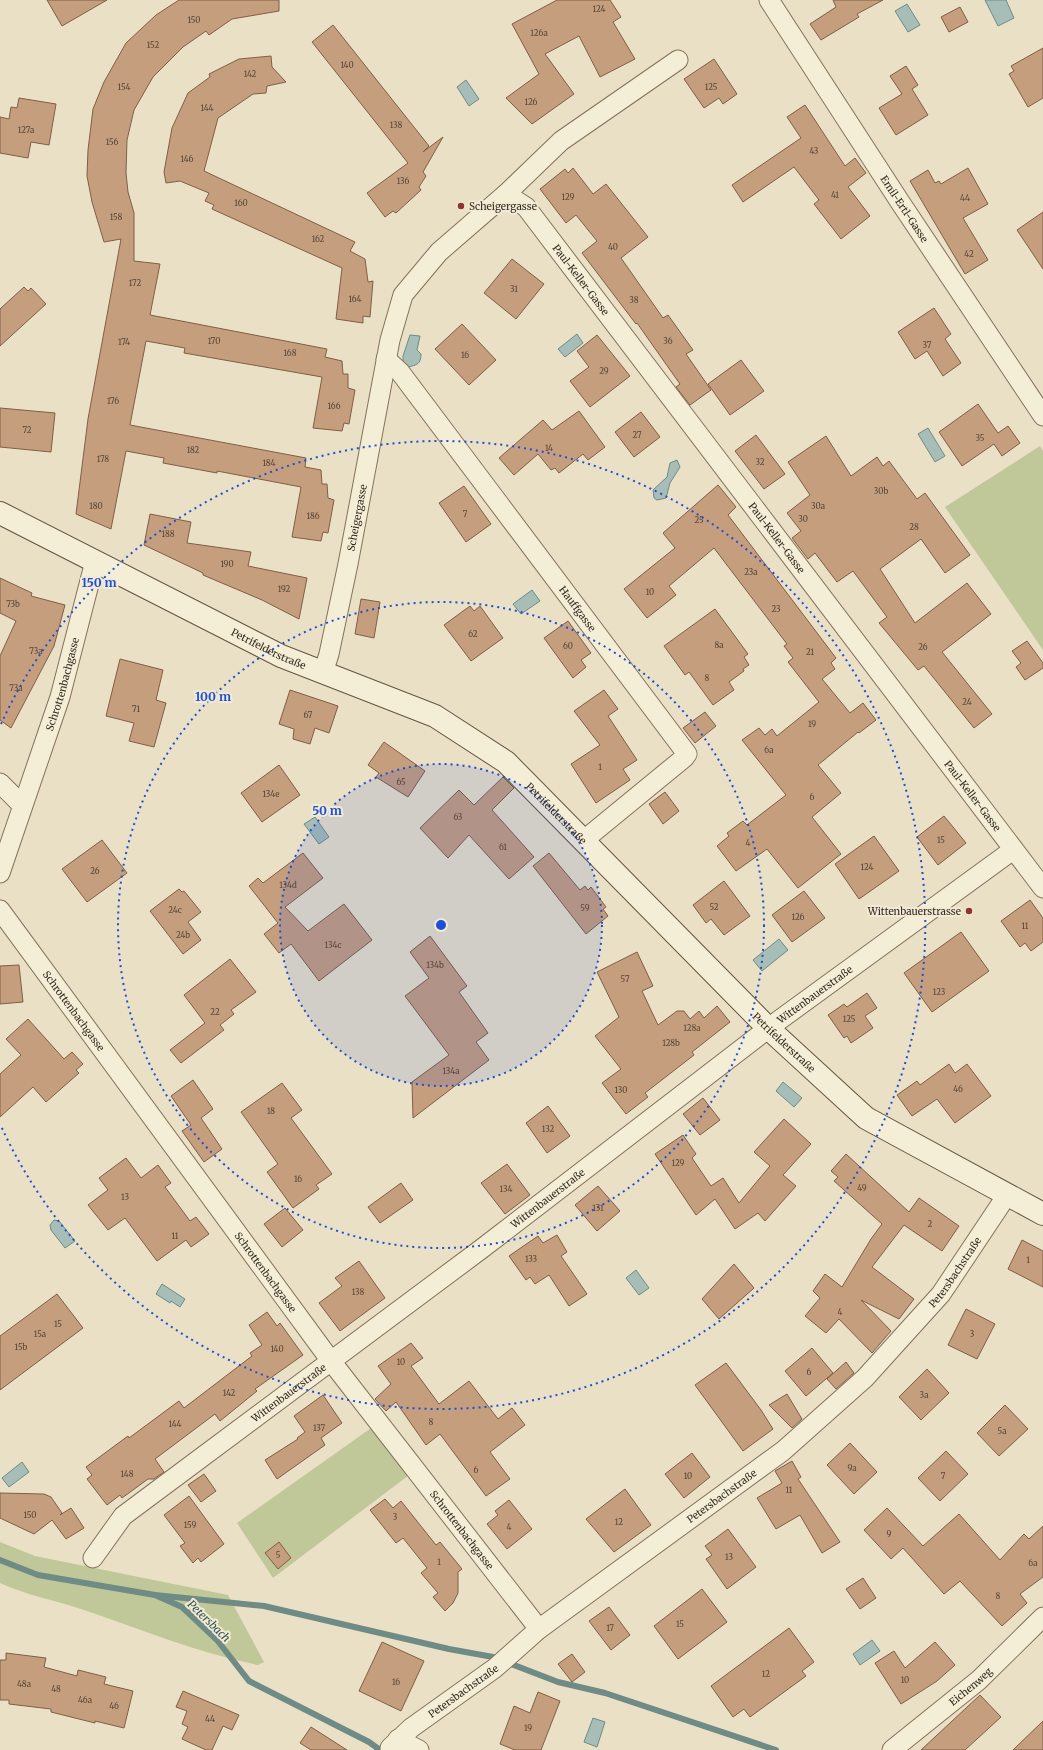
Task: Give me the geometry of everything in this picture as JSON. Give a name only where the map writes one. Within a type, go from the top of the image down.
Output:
[{"type":"main road","name":"Petrifelderstraße","points":[[0,513],[241,637],[281,656],[323,674],[435,716],[506,762],[768,1028],[866,1118],[1043,1214]]},
{"type":"street","name":"Emil-Ertl-Gasse","points":[[769,0],[900,202],[1043,416]]},
{"type":"street","name":"Scheigergasse","points":[[323,674],[329,654],[348,564],[390,340],[404,295],[439,252],[506,194],[561,141],[678,60]]},
{"type":"street","name":"Paul-Keller-Gasse","points":[[506,194],[526,207],[1043,888]]},
{"type":"street","name":"Hauffgasse","points":[[386,359],[400,372],[686,754],[684,758],[584,840]]},
{"type":"street","name":"Schrottenbachgasse","points":[[0,873],[60,697],[95,561]]},
{"type":"street","points":[[0,783],[22,805]]},
{"type":"street","name":"Wittenbauerstraße","points":[[93,1558],[123,1516],[480,1250],[768,1028],[1014,850]]},
{"type":"street","name":"Schrottenbachgasse","points":[[0,910],[331,1361],[539,1629]]},
{"type":"street","name":"Petersbachstraße","points":[[419,1750],[394,1743],[501,1663],[539,1629],[783,1451],[864,1378],[941,1294],[1007,1195]]},
{"type":"street","name":"Eichenweg","points":[[892,1750],[979,1680],[1043,1617]]},
{"type":"green space","points":[[1040,446],[1043,451],[1043,650],[945,507]]},
{"type":"green space","points":[[374,1426],[409,1475],[273,1578],[237,1523]]},
{"type":"green space","points":[[0,1542],[35,1556],[228,1595],[264,1662],[258,1665],[213,1654],[81,1609],[20,1591],[0,1583]]},
{"type":"water","points":[[985,0],[1006,0],[1014,18],[998,26]]},
{"type":"water","points":[[907,4],[920,25],[908,32],[895,11]]},
{"type":"water","points":[[466,80],[479,99],[469,106],[457,87]]},
{"type":"water","points":[[577,334],[583,343],[565,357],[558,349]]},
{"type":"water","points":[[410,335],[420,336],[417,350],[421,354],[421,357],[418,364],[408,367],[403,364],[403,356]]},
{"type":"water","points":[[928,428],[945,456],[935,462],[918,434]]},
{"type":"water","points":[[677,460],[680,467],[670,483],[666,498],[657,500],[654,498],[653,490],[667,477],[670,463]]},
{"type":"water","points":[[532,590],[540,601],[521,614],[513,604]]},
{"type":"water","points":[[315,817],[329,837],[319,844],[304,824]]},
{"type":"water","points":[[779,939],[788,950],[762,971],[753,960]]},
{"type":"water","points":[[783,1082],[802,1098],[794,1107],[776,1091]]},
{"type":"water","points":[[54,1220],[59,1221],[75,1241],[65,1248],[51,1230],[50,1225]]},
{"type":"water","points":[[636,1270],[649,1288],[639,1295],[626,1278]]},
{"type":"water","points":[[162,1284],[185,1299],[180,1307],[171,1301],[170,1303],[156,1294]]},
{"type":"water","points":[[22,1462],[29,1472],[9,1487],[2,1478]]},
{"type":"water","points":[[872,1640],[880,1651],[860,1665],[853,1654]]},
{"type":"water","points":[[593,1718],[605,1722],[597,1747],[584,1742]]},
{"type":"building","points":[[47,0],[107,0],[62,26]]},
{"type":"building","points":[[179,0],[279,0],[279,11],[232,19],[209,35],[206,31],[183,47],[153,77],[134,110],[127,140],[126,173],[128,192],[134,213],[134,261],[160,264],[150,315],[327,349],[325,357],[342,361],[343,374],[348,374],[348,388],[355,390],[349,424],[344,423],[342,431],[313,428],[322,377],[184,353],[185,348],[146,341],[130,425],[306,458],[305,467],[321,470],[322,484],[327,484],[328,498],[334,500],[328,533],[323,532],[321,541],[292,537],[301,487],[217,471],[217,473],[163,463],[164,458],[126,451],[111,529],[76,514],[88,419],[121,239],[104,242],[92,202],[87,176],[88,150],[93,109],[104,82],[126,43],[156,15]]},
{"type":"building","points":[[557,0],[610,0],[621,17],[613,22],[635,59],[600,77],[579,36],[545,54],[574,94],[532,124],[506,98],[539,74],[512,24]]},
{"type":"building","points":[[833,0],[883,0],[857,14],[859,17],[821,40],[810,24],[836,7]]},
{"type":"building","points":[[960,7],[968,22],[949,32],[941,17]]},
{"type":"building","points":[[333,25],[429,146],[423,152],[443,137],[423,172],[426,176],[419,187],[421,190],[396,213],[393,211],[385,217],[367,193],[408,163],[312,42]]},
{"type":"building","points":[[1043,48],[1043,98],[1028,107],[1009,74],[1014,71],[1011,66]]},
{"type":"building","points":[[271,56],[272,67],[286,82],[267,86],[266,93],[253,94],[218,118],[204,171],[355,242],[350,251],[365,259],[368,282],[373,281],[370,317],[363,316],[363,323],[336,319],[342,268],[212,209],[214,205],[205,201],[209,193],[180,181],[166,183],[164,172],[172,128],[188,93],[210,77],[209,74],[239,59]]},
{"type":"building","points":[[714,59],[737,94],[723,104],[719,98],[704,108],[684,79]]},
{"type":"building","points":[[906,66],[918,85],[912,89],[928,115],[896,135],[879,108],[902,94],[890,76]]},
{"type":"building","points":[[19,98],[56,104],[49,145],[31,142],[28,158],[0,153],[0,117],[9,119],[11,107],[17,108]]},
{"type":"building","points":[[805,105],[845,166],[855,158],[866,173],[848,187],[870,216],[841,239],[814,204],[819,200],[794,167],[743,202],[732,185],[801,138],[787,117]]},
{"type":"building","points":[[573,168],[593,194],[606,184],[648,237],[621,258],[663,318],[668,315],[693,350],[686,354],[711,390],[690,405],[676,387],[680,384],[637,323],[636,324],[582,253],[597,241],[576,215],[566,223],[540,189],[565,169],[568,173]]},
{"type":"building","points":[[968,168],[988,204],[963,218],[988,260],[965,274],[910,181],[928,170],[935,183],[939,181],[941,184]]},
{"type":"building","points":[[1043,212],[1043,269],[1017,230]]},
{"type":"building","points":[[512,259],[544,284],[516,319],[484,293]]},
{"type":"building","points":[[24,287],[28,291],[31,288],[46,304],[0,346],[0,309]]},
{"type":"building","points":[[934,308],[951,334],[945,339],[961,363],[943,376],[927,351],[915,359],[898,332]]},
{"type":"building","points":[[462,324],[496,360],[469,385],[435,349]]},
{"type":"building","points":[[597,335],[630,376],[590,407],[570,381],[589,367],[577,351]]},
{"type":"building","points":[[741,360],[764,391],[730,415],[708,384]]},
{"type":"building","points":[[978,404],[998,433],[1008,426],[1020,443],[1002,456],[994,444],[962,466],[939,432]]},
{"type":"building","points":[[0,408],[55,413],[51,452],[0,447]]},
{"type":"building","points":[[579,411],[605,447],[588,460],[583,454],[559,473],[555,468],[551,470],[538,454],[514,475],[499,458],[543,420],[552,430]]},
{"type":"building","points":[[641,412],[660,437],[634,457],[615,432]]},
{"type":"building","points":[[756,435],[785,474],[764,489],[735,451]]},
{"type":"building","points":[[826,436],[851,476],[877,457],[883,466],[889,461],[917,499],[925,493],[970,555],[945,573],[921,539],[880,569],[915,623],[967,583],[991,614],[942,652],[992,714],[974,728],[924,666],[918,670],[879,623],[887,617],[853,571],[837,582],[815,553],[808,559],[792,538],[801,531],[787,513],[810,495],[788,462]]},
{"type":"building","points":[[718,485],[736,507],[728,515],[836,658],[831,663],[835,669],[822,679],[850,713],[863,703],[876,720],[859,733],[858,732],[818,765],[841,793],[812,817],[841,854],[798,888],[767,849],[736,871],[717,846],[729,836],[727,833],[743,821],[747,825],[786,795],[742,740],[759,728],[765,735],[772,729],[777,736],[819,702],[788,662],[793,658],[784,646],[787,644],[714,548],[669,586],[676,595],[647,618],[624,589],[675,548],[663,533]]},
{"type":"building","points":[[464,486],[491,524],[466,542],[439,503]]},
{"type":"building","points":[[150,514],[191,522],[187,543],[251,552],[248,566],[307,578],[299,619],[262,600],[203,575],[203,573],[144,545]]},
{"type":"building","points":[[0,578],[32,593],[31,596],[65,605],[54,646],[11,728],[0,720],[0,656],[16,621],[0,613]]},
{"type":"building","points":[[361,599],[380,602],[374,638],[355,634]]},
{"type":"building","points":[[470,606],[474,611],[480,606],[503,638],[471,661],[444,625]]},
{"type":"building","points":[[715,609],[748,654],[744,657],[749,665],[743,669],[744,671],[729,682],[734,690],[713,705],[689,672],[685,675],[664,646]]},
{"type":"building","points":[[568,621],[591,653],[581,660],[586,667],[573,678],[544,638]]},
{"type":"building","points":[[1027,641],[1043,663],[1043,668],[1025,680],[1016,667],[1021,663],[1012,651]]},
{"type":"building","points":[[120,659],[163,670],[156,700],[166,703],[154,747],[129,741],[134,723],[106,716]]},
{"type":"building","points":[[290,690],[338,706],[329,733],[315,728],[310,744],[293,739],[294,729],[279,724]]},
{"type":"building","points":[[604,690],[618,709],[608,716],[637,760],[623,769],[630,780],[596,803],[571,764],[600,745],[574,711]]},
{"type":"building","points":[[705,712],[716,726],[695,743],[683,728]]},
{"type":"building","points":[[384,742],[425,771],[408,797],[376,777],[379,773],[368,765]]},
{"type":"building","points":[[279,765],[300,795],[262,822],[241,793]]},
{"type":"building","points":[[503,777],[514,788],[492,810],[534,857],[509,879],[469,835],[448,858],[420,828],[459,790],[474,805]]},
{"type":"building","points":[[665,792],[679,811],[663,824],[649,804]]},
{"type":"building","points":[[944,816],[966,843],[938,865],[917,837]]},
{"type":"building","points":[[874,836],[899,871],[859,899],[835,864]]},
{"type":"building","points":[[102,840],[127,873],[87,902],[62,869]]},
{"type":"building","points":[[303,853],[323,878],[285,907],[308,931],[344,904],[372,940],[319,981],[291,944],[279,953],[264,934],[278,923],[249,886],[258,878],[263,883]]},
{"type":"building","points":[[549,853],[580,890],[585,886],[588,890],[591,887],[606,907],[603,909],[608,916],[586,934],[533,866]]},
{"type":"building","points":[[724,881],[750,916],[724,935],[711,919],[706,923],[693,905]]},
{"type":"building","points":[[179,889],[182,892],[184,891],[201,912],[188,922],[201,940],[183,954],[150,911]]},
{"type":"building","points":[[804,891],[825,918],[792,942],[772,915]]},
{"type":"building","points":[[1030,900],[1043,918],[1043,942],[1031,951],[1025,943],[1020,947],[1001,921]]},
{"type":"building","points":[[961,932],[989,971],[932,1012],[904,973]]},
{"type":"building","points":[[430,936],[467,986],[459,992],[488,1033],[476,1042],[489,1060],[413,1118],[412,1082],[449,1055],[405,996],[429,978],[410,952]]},
{"type":"building","points":[[637,952],[653,986],[642,991],[658,1025],[677,1011],[684,1011],[690,1019],[699,1011],[704,1018],[717,1006],[730,1022],[692,1052],[694,1055],[645,1093],[648,1097],[626,1114],[602,1083],[621,1069],[595,1036],[619,1017],[597,972]]},
{"type":"building","points":[[230,959],[256,992],[231,1010],[234,1014],[220,1025],[224,1030],[181,1063],[170,1050],[205,1023],[184,995]]},
{"type":"building","points":[[19,965],[23,1002],[0,1004],[0,966]]},
{"type":"building","points":[[867,993],[877,1008],[865,1016],[873,1028],[851,1043],[847,1036],[844,1038],[828,1015],[844,1004],[847,1007]]},
{"type":"building","points":[[28,1019],[64,1059],[72,1052],[83,1064],[76,1070],[79,1073],[46,1102],[33,1087],[0,1117],[0,1074],[21,1055],[6,1039]]},
{"type":"building","points":[[949,1064],[955,1073],[967,1064],[991,1096],[955,1123],[937,1099],[912,1116],[897,1095],[917,1081],[920,1085]]},
{"type":"building","points":[[193,1080],[213,1109],[201,1118],[222,1149],[204,1162],[182,1131],[191,1125],[171,1096]]},
{"type":"building","points":[[282,1083],[302,1110],[291,1118],[332,1174],[316,1185],[319,1189],[293,1208],[267,1172],[278,1164],[241,1112]]},
{"type":"building","points":[[703,1098],[720,1120],[700,1135],[683,1114]]},
{"type":"building","points":[[548,1106],[570,1136],[547,1153],[526,1123]]},
{"type":"building","points":[[784,1119],[811,1144],[783,1175],[796,1186],[765,1221],[758,1213],[735,1229],[715,1199],[696,1215],[655,1154],[683,1135],[696,1154],[692,1158],[711,1186],[723,1178],[739,1203],[770,1166],[754,1152]]},
{"type":"building","points":[[846,1154],[909,1212],[919,1198],[959,1226],[942,1251],[904,1225],[872,1267],[914,1299],[899,1319],[861,1300],[891,1331],[872,1353],[839,1319],[826,1333],[805,1316],[820,1298],[813,1291],[825,1274],[842,1287],[871,1239],[882,1224],[834,1181],[838,1177],[831,1171]]},
{"type":"building","points":[[126,1158],[141,1178],[158,1165],[171,1183],[165,1187],[190,1221],[196,1217],[209,1234],[191,1247],[186,1240],[157,1261],[125,1218],[108,1230],[88,1205],[108,1190],[99,1178]]},
{"type":"building","points":[[507,1164],[530,1195],[505,1214],[481,1183]]},
{"type":"building","points":[[401,1183],[413,1200],[380,1223],[368,1207]]},
{"type":"building","points":[[598,1186],[620,1211],[597,1231],[575,1205]]},
{"type":"building","points":[[285,1208],[303,1230],[282,1247],[264,1224]]},
{"type":"building","points":[[557,1235],[567,1252],[561,1256],[587,1294],[569,1306],[549,1275],[535,1284],[530,1277],[526,1280],[509,1256],[538,1236],[543,1243]]},
{"type":"building","points":[[1022,1240],[1043,1251],[1043,1287],[1008,1269]]},
{"type":"building","points":[[359,1261],[385,1298],[340,1331],[319,1303],[342,1286],[335,1278]]},
{"type":"building","points":[[734,1264],[754,1288],[719,1319],[702,1299]]},
{"type":"building","points":[[57,1294],[83,1328],[0,1390],[0,1336]]},
{"type":"building","points":[[966,1309],[995,1324],[977,1359],[948,1345]]},
{"type":"building","points":[[267,1312],[277,1326],[280,1323],[303,1355],[255,1389],[257,1391],[220,1421],[215,1414],[155,1459],[164,1472],[154,1479],[148,1479],[122,1498],[120,1495],[107,1505],[87,1479],[92,1475],[86,1467],[128,1436],[129,1438],[179,1401],[184,1408],[252,1356],[250,1353],[262,1345],[249,1325]]},
{"type":"building","points":[[411,1343],[423,1358],[411,1366],[439,1404],[469,1381],[498,1419],[512,1408],[525,1425],[490,1452],[510,1479],[486,1496],[440,1434],[426,1445],[396,1402],[386,1411],[375,1399],[391,1384],[378,1366]]},
{"type":"building","points":[[812,1348],[833,1373],[806,1396],[785,1371]]},
{"type":"building","points":[[846,1362],[854,1373],[836,1389],[827,1379]]},
{"type":"building","points":[[726,1363],[761,1410],[773,1429],[743,1451],[695,1385]]},
{"type":"building","points":[[927,1369],[949,1393],[921,1420],[899,1397]]},
{"type":"building","points":[[787,1394],[802,1419],[792,1428],[769,1405]]},
{"type":"building","points":[[323,1395],[342,1423],[321,1438],[325,1445],[277,1479],[265,1460],[298,1439],[297,1438],[305,1432],[294,1416]]},
{"type":"building","points":[[1005,1405],[1028,1429],[999,1456],[977,1433]]},
{"type":"building","points":[[850,1443],[877,1472],[854,1494],[827,1465]]},
{"type":"building","points":[[946,1451],[968,1474],[940,1501],[918,1478]]},
{"type":"building","points":[[692,1453],[710,1477],[684,1498],[665,1474]]},
{"type":"building","points":[[792,1461],[801,1477],[798,1479],[840,1542],[822,1553],[800,1515],[776,1529],[757,1498],[782,1483],[775,1471]]},
{"type":"building","points":[[204,1474],[216,1491],[201,1502],[188,1485]]},
{"type":"building","points":[[625,1489],[651,1525],[614,1552],[586,1519]]},
{"type":"building","points":[[0,1493],[44,1494],[51,1497],[62,1513],[60,1515],[71,1508],[84,1528],[66,1539],[52,1520],[34,1534],[0,1518]]},
{"type":"building","points":[[189,1496],[224,1544],[201,1562],[198,1558],[193,1563],[180,1546],[185,1543],[164,1515]]},
{"type":"building","points":[[385,1499],[393,1508],[401,1501],[436,1545],[440,1542],[462,1569],[458,1572],[458,1593],[453,1603],[445,1611],[433,1597],[438,1593],[421,1573],[427,1568],[403,1538],[396,1543],[370,1510]]},
{"type":"building","points":[[509,1500],[532,1529],[507,1549],[487,1524],[498,1515],[495,1511]]},
{"type":"building","points":[[887,1508],[923,1546],[959,1514],[1000,1560],[1024,1534],[1029,1539],[1043,1526],[1043,1577],[1020,1594],[1027,1603],[1002,1626],[960,1581],[944,1594],[903,1548],[891,1559],[864,1530]]},
{"type":"building","points":[[728,1529],[756,1567],[727,1589],[706,1559],[712,1555],[705,1546]]},
{"type":"building","points":[[279,1542],[291,1558],[278,1569],[265,1553]]},
{"type":"building","points":[[863,1578],[876,1598],[860,1609],[846,1589]]},
{"type":"building","points":[[702,1589],[727,1622],[678,1659],[654,1626]]},
{"type":"building","points":[[609,1607],[630,1635],[611,1650],[589,1621]]},
{"type":"building","points":[[789,1628],[814,1662],[802,1671],[806,1676],[750,1717],[744,1709],[733,1717],[711,1686]]},
{"type":"building","points":[[382,1642],[424,1661],[401,1711],[359,1691]]},
{"type":"building","points":[[935,1642],[955,1665],[937,1681],[901,1704],[875,1663],[894,1651],[905,1668]]},
{"type":"building","points":[[6,1653],[46,1658],[44,1667],[77,1676],[78,1670],[106,1677],[104,1684],[133,1691],[124,1728],[95,1721],[95,1723],[51,1712],[51,1709],[9,1704],[9,1700],[0,1700],[0,1660],[6,1660]]},
{"type":"building","points":[[572,1654],[585,1672],[572,1682],[558,1664]]},
{"type":"building","points":[[183,1691],[239,1715],[232,1730],[223,1726],[212,1750],[206,1750],[182,1739],[188,1727],[182,1724],[187,1711],[176,1707]]},
{"type":"building","points":[[538,1692],[560,1701],[541,1750],[515,1750],[500,1744],[514,1706],[530,1713]]},
{"type":"building","points":[[980,1695],[1001,1717],[965,1750],[921,1750]]},
{"type":"building","points":[[1043,1721],[1043,1750],[1013,1750]]},
{"type":"building","points":[[311,1727],[347,1750],[311,1750],[300,1743]]},
{"type":"waterway","name":"Petersbach","points":[[0,1560],[38,1575],[155,1595],[182,1607],[217,1640],[249,1681],[369,1742],[380,1750]]},
{"type":"waterway","points":[[155,1595],[264,1606],[449,1649],[493,1657],[558,1682],[605,1693],[776,1750]]},
{"type":"place","name":"Scheigergasse","points":[[461,206]]},
{"type":"place","name":"Wittenbauerstrasse","points":[[969,911]]}]
